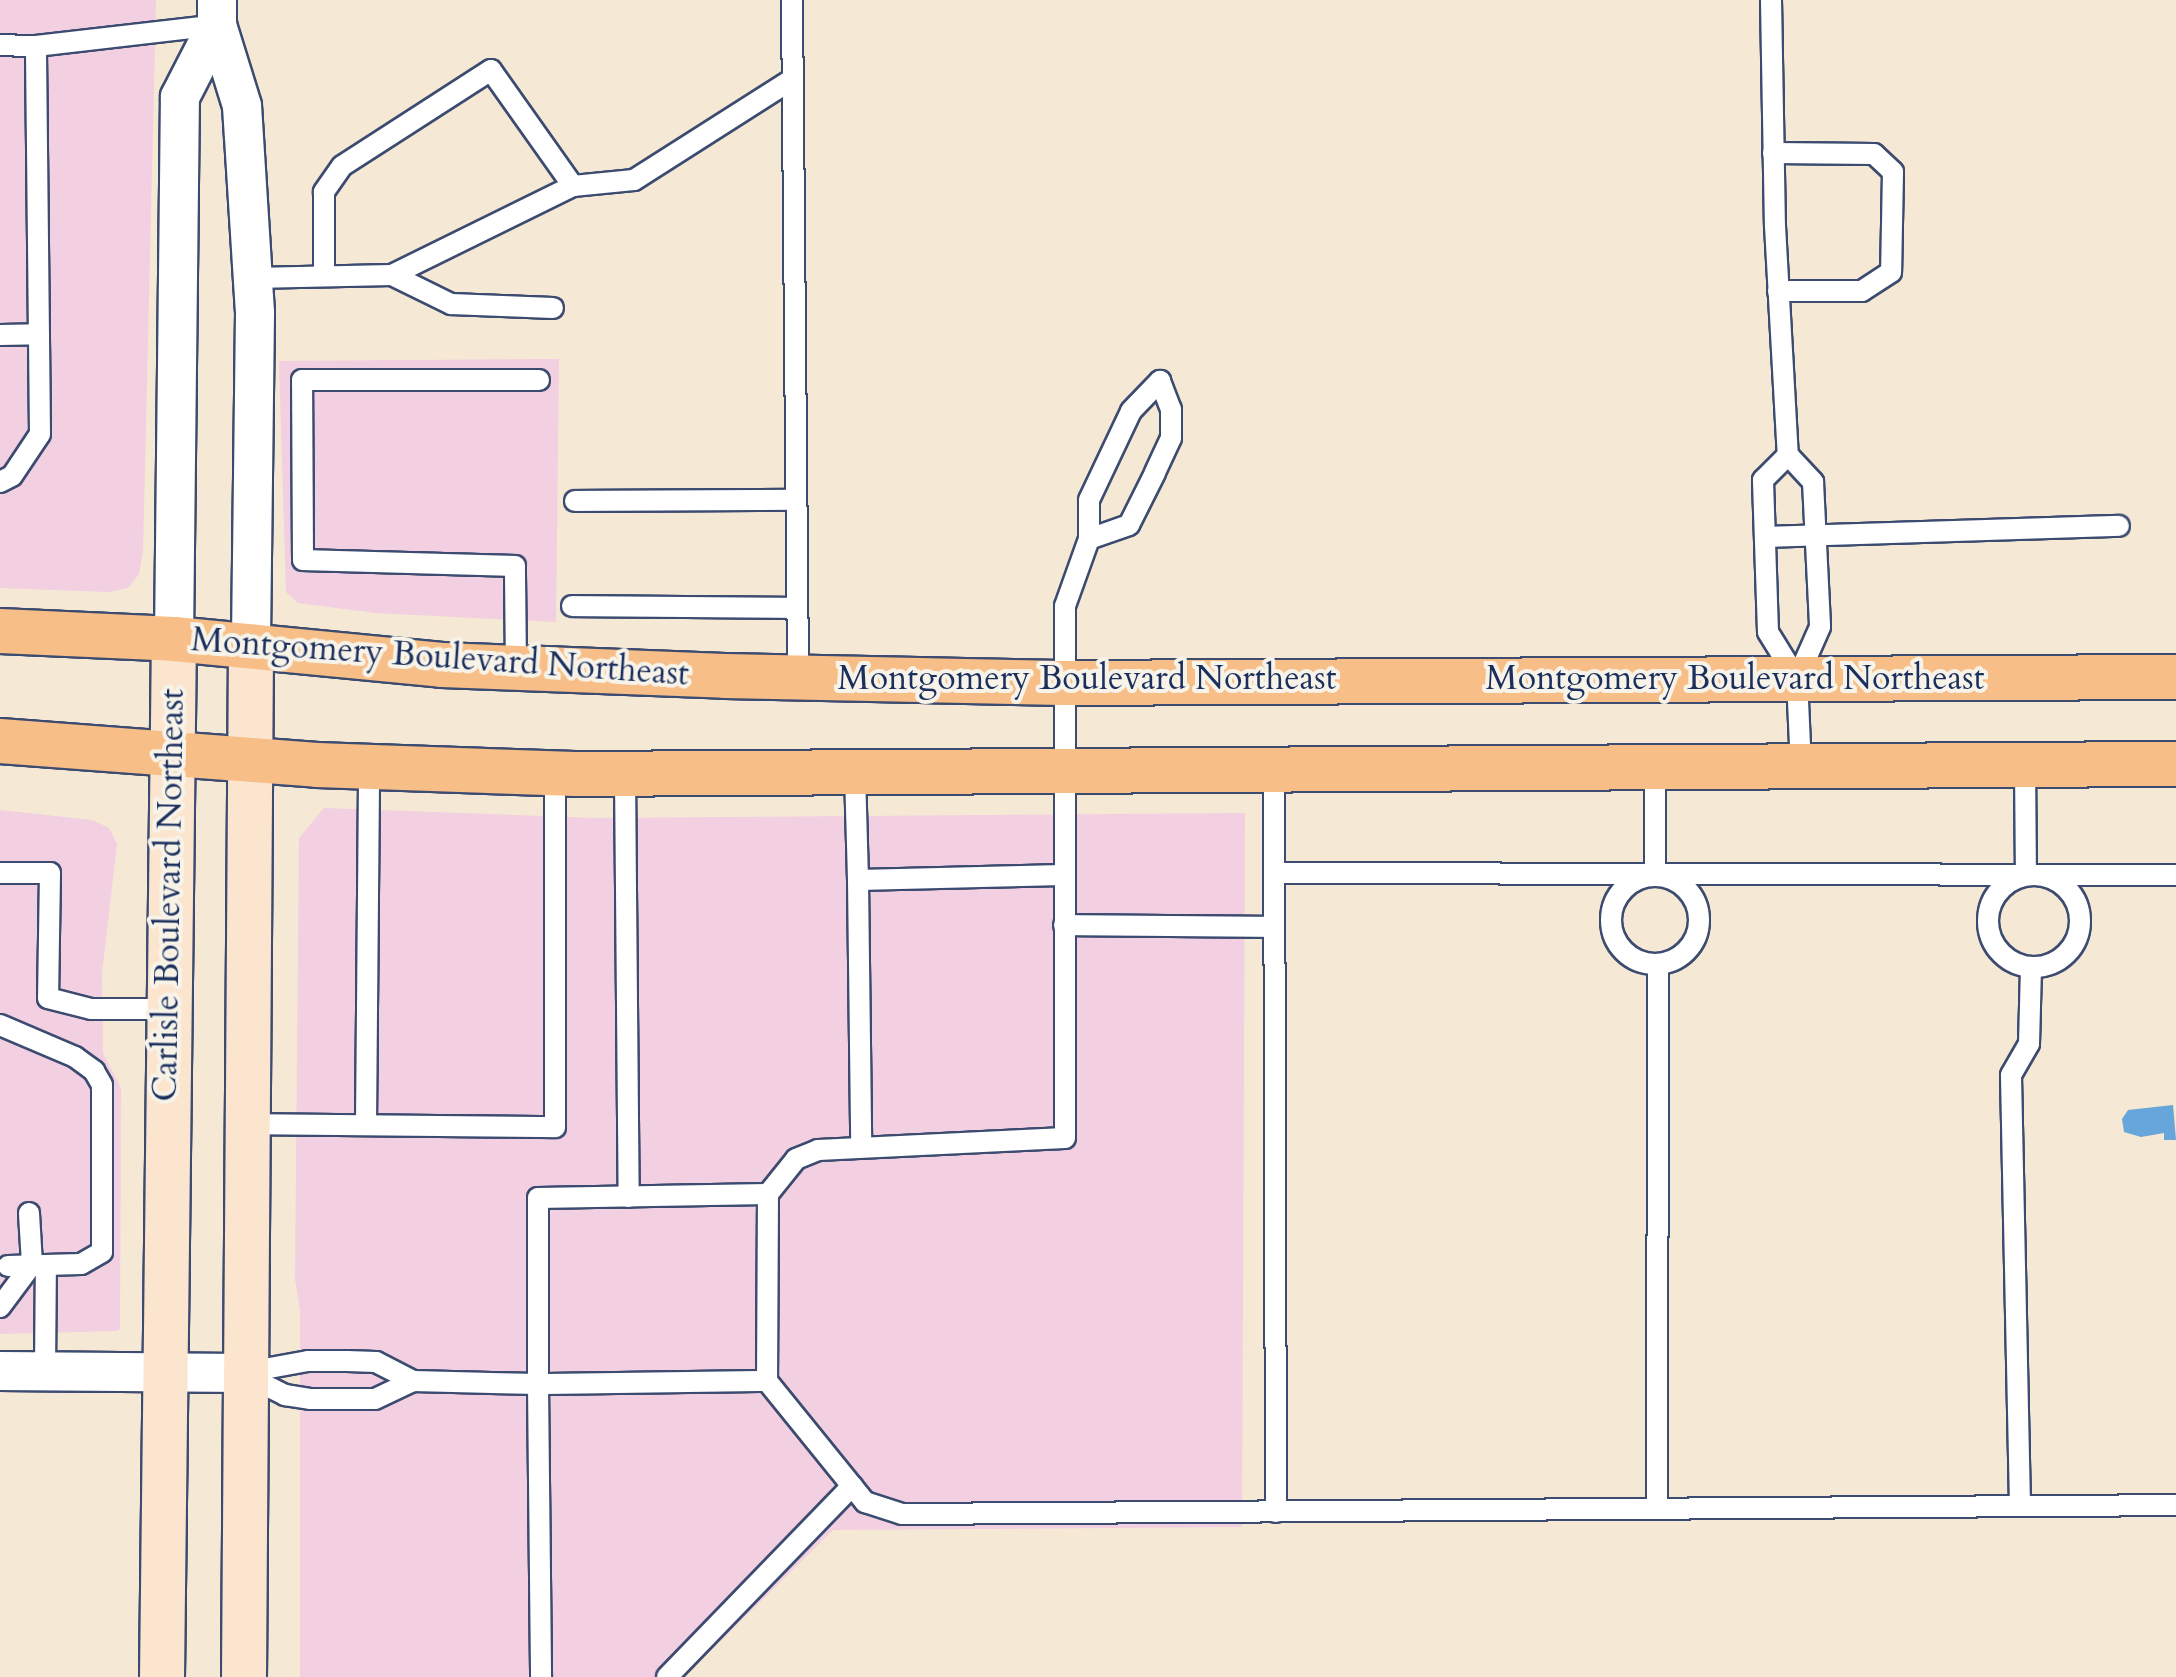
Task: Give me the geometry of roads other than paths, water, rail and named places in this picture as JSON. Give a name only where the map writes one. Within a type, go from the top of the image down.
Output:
[{"type":"main road","name":"Montgomery Boulevard Northeast","points":[[0,631],[174,639],[516,669],[1062,683],[2176,677]]},
{"type":"main road","name":"Carlisle Boulevard Northeast","points":[[162,1677],[170,752],[174,639]]},
{"type":"main road","points":[[244,1677],[242,1373],[251,646]]},
{"type":"main road","points":[[0,741],[369,767],[625,774],[2176,764]]},
{"type":"street","points":[[217,12],[242,106],[253,278],[251,646]]},
{"type":"street","name":"Carlisle Boulevard Northeast","points":[[174,639],[180,97],[217,12]]},
{"type":"street","points":[[0,1371],[242,1373]]},
{"type":"lane","points":[[792,0],[798,677]]},
{"type":"lane","points":[[1771,0],[1778,291],[1788,455],[1813,482],[1820,627],[1797,679],[1801,767]]},
{"type":"lane","points":[[0,45],[36,46],[217,12]]},
{"type":"lane","points":[[0,482],[12,476],[40,434],[36,46]]},
{"type":"lane","points":[[324,275],[324,192],[342,166],[491,70],[573,186]]},
{"type":"lane","points":[[392,275],[573,186],[634,180],[791,80]]},
{"type":"lane","points":[[1773,153],[1874,154],[1893,172],[1891,272],[1862,291],[1778,291]]},
{"type":"lane","points":[[253,278],[392,275],[451,304],[553,308]]},
{"type":"lane","points":[[0,335],[39,334]]},
{"type":"lane","points":[[516,669],[515,566],[303,560],[302,380],[539,380]]},
{"type":"lane","points":[[1089,539],[1129,525],[1161,461],[1171,438],[1171,409],[1160,381],[1131,411],[1089,500],[1089,539],[1065,606],[1062,683],[1065,1138],[861,1144],[796,1159],[768,1194],[767,1381],[865,1502],[902,1514],[2176,1505]]},
{"type":"lane","points":[[1788,455],[1763,480],[1768,632],[1797,679]]},
{"type":"lane","points":[[575,501],[796,500]]},
{"type":"lane","points":[[1766,537],[2119,526]]},
{"type":"lane","points":[[572,606],[797,608]]},
{"type":"lane","points":[[2025,765],[2026,875]]},
{"type":"lane","points":[[366,1125],[369,767]]},
{"type":"lane","points":[[1655,767],[1655,875]]},
{"type":"lane","points":[[1274,769],[1276,1512]]},
{"type":"lane","points":[[855,772],[861,1144]]},
{"type":"lane","points":[[246,1124],[555,1127],[555,773]]},
{"type":"lane","points":[[625,774],[629,1197]]},
{"type":"lane","points":[[0,873],[50,873],[48,998],[91,1009],[168,1009]]},
{"type":"lane","points":[[1275,873],[2176,875]]},
{"type":"lane","points":[[858,880],[1063,875]]},
{"type":"lane","points":[[1655,875],[1683,886],[1693,897],[1699,926],[1685,952],[1658,964],[1630,957],[1620,948],[1610,921],[1618,895],[1628,884],[1655,875]]},
{"type":"lane","points":[[2026,875],[2057,880],[2069,890],[2081,919],[2072,948],[2046,966],[2031,968],[2016,964],[1993,945],[1987,916],[2000,889],[2026,875]]},
{"type":"lane","points":[[1064,925],[1274,927]]},
{"type":"lane","points":[[1657,1509],[1658,964]]},
{"type":"lane","points":[[2020,1506],[2011,1075],[2029,1044],[2031,968]]},
{"type":"lane","points":[[0,1025],[75,1057],[94,1071],[102,1085],[102,1252],[81,1264],[39,1264],[9,1289],[0,1286]]},
{"type":"lane","points":[[541,1677],[538,1198],[768,1194]]},
{"type":"lane","points":[[39,1264],[18,1240],[39,1264],[45,1370]]},
{"type":"lane","points":[[0,1307],[39,1264]]},
{"type":"lane","points":[[242,1373],[347,1361],[376,1362],[413,1381],[538,1384],[767,1381]]},
{"type":"lane","points":[[242,1373],[285,1395],[310,1399],[375,1399],[413,1381]]},
{"type":"lane","points":[[667,1677],[852,1486]]},
{"type":"water","points":[[2173,1105],[2176,1140],[2164,1140],[2164,1133],[2141,1137],[2124,1132],[2122,1119],[2128,1110]]}]
